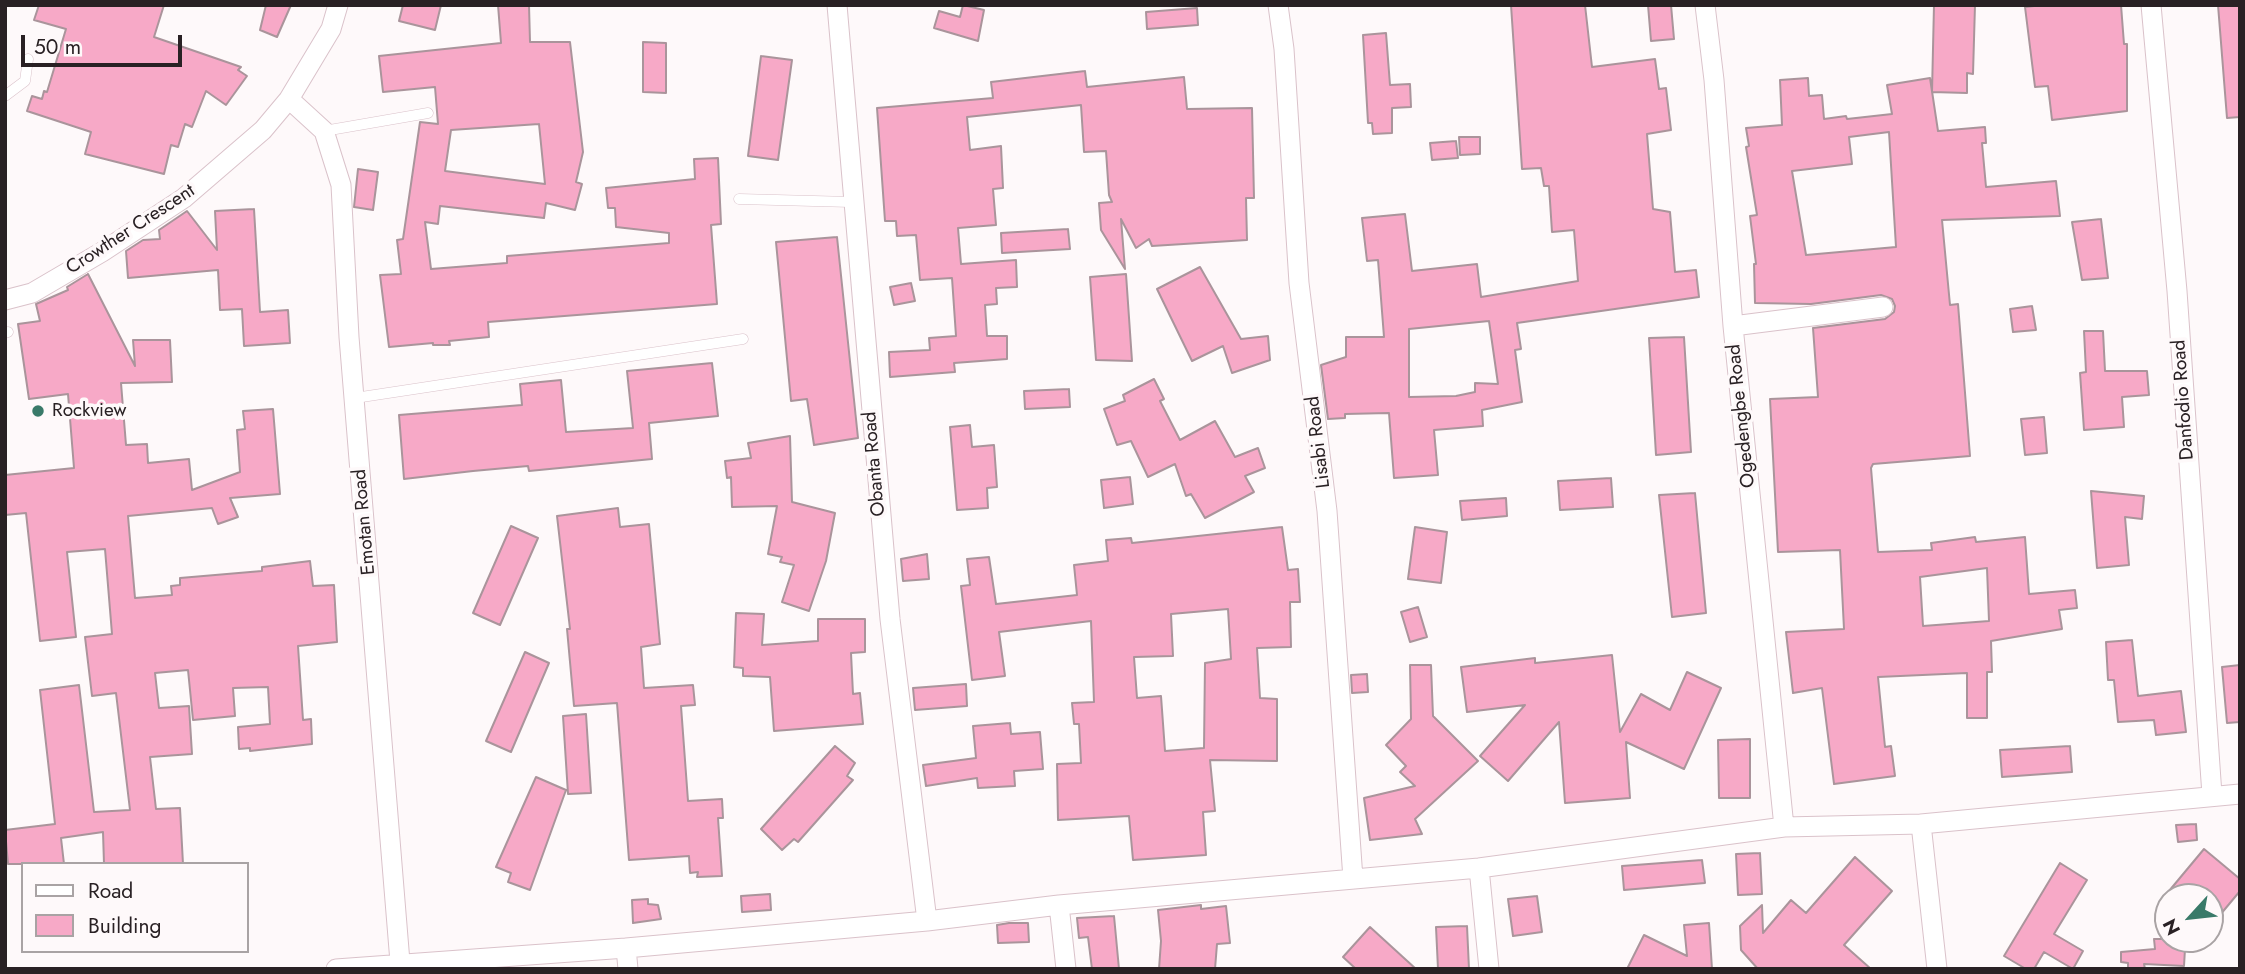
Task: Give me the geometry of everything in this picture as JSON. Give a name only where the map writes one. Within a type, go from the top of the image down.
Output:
[{"type":"street","name":"Crowther Crescent","points":[[5,300],[32,293],[102,252],[184,198],[263,130],[289,99],[331,29],[338,5]]},
{"type":"street","name":"Obanta Road","points":[[837,5],[890,619],[927,921]]},
{"type":"street","name":"Lisabi Road","points":[[1278,5],[1284,49],[1299,283],[1327,511],[1353,879]]},
{"type":"street","name":"Ogedengbe Road","points":[[1705,5],[1714,80],[1733,326],[1784,827]]},
{"type":"street","name":"Danfodio Road","points":[[2151,5],[2176,291],[2211,795]]},
{"type":"street","points":[[289,99],[324,131]]},
{"type":"street","name":"Emotan Road","points":[[324,131],[341,185],[355,398],[400,962]]},
{"type":"street","points":[[1733,326],[1883,307]]},
{"type":"street","points":[[336,969],[400,962],[626,948],[927,921],[1059,905],[1479,868],[1784,827],[1920,824],[2240,794]]},
{"type":"street","points":[[1920,824],[1937,969]]},
{"type":"street","points":[[1479,868],[1489,969]]},
{"type":"street","points":[[1059,905],[1066,969]]},
{"type":"street","points":[[626,948],[628,969]]},
{"type":"lane","points":[[5,96],[25,81],[28,60]]},
{"type":"lane","points":[[324,131],[428,113]]},
{"type":"lane","points":[[739,199],[852,202]]},
{"type":"lane","points":[[355,398],[743,340]]},
{"type":"building","points":[[39,5],[164,5],[154,37],[241,67],[238,70],[247,76],[226,105],[206,91],[192,127],[185,124],[178,147],[171,145],[164,174],[85,154],[91,132],[27,111],[32,96],[42,99],[44,91],[47,92],[66,29],[34,20]]},
{"type":"building","points":[[266,5],[291,5],[277,37],[260,30]]},
{"type":"building","points":[[403,5],[441,5],[435,30],[399,21]]},
{"type":"building","points":[[498,5],[529,5],[530,42],[570,42],[583,152],[576,182],[582,184],[575,210],[546,203],[544,218],[440,206],[438,224],[425,222],[431,269],[507,263],[507,256],[669,243],[669,233],[616,227],[615,208],[608,208],[606,188],[695,179],[694,159],[718,158],[721,224],[711,225],[717,304],[488,322],[489,337],[449,341],[450,345],[433,343],[389,347],[380,275],[401,274],[397,240],[403,239],[420,122],[438,124],[435,87],[383,92],[379,56],[501,43]],"holes":[[[539,124],[545,184],[445,171],[451,130]]]},
{"type":"building","points":[[963,5],[984,10],[978,41],[934,28],[939,11],[960,17]]},
{"type":"building","points":[[1511,5],[1585,5],[1592,67],[1655,59],[1659,89],[1666,88],[1671,130],[1647,134],[1653,209],[1670,212],[1675,272],[1696,270],[1699,297],[1517,323],[1521,349],[1515,350],[1522,402],[1482,410],[1483,426],[1434,430],[1438,475],[1394,478],[1389,413],[1345,414],[1345,418],[1328,419],[1321,365],[1346,357],[1346,337],[1384,337],[1378,260],[1367,261],[1362,218],[1405,214],[1412,271],[1477,264],[1481,297],[1578,281],[1574,230],[1552,232],[1549,186],[1544,186],[1541,168],[1522,169]],"holes":[[[1489,321],[1498,384],[1475,383],[1475,392],[1456,396],[1409,397],[1409,329]]]},
{"type":"building","points":[[1648,5],[1671,5],[1674,39],[1651,41]]},
{"type":"building","points":[[1934,5],[1975,5],[1973,74],[1967,73],[1967,93],[1932,92]]},
{"type":"building","points":[[2121,5],[2124,44],[2127,44],[2127,111],[2052,120],[2048,86],[2035,87],[2025,7]]},
{"type":"building","points":[[2218,5],[2240,5],[2240,117],[2227,118]]},
{"type":"building","points":[[1197,8],[1198,25],[1147,29],[1146,12]]},
{"type":"building","points":[[1386,33],[1390,85],[1410,84],[1411,107],[1392,108],[1392,133],[1373,134],[1372,123],[1368,123],[1363,35]]},
{"type":"building","points":[[643,42],[666,43],[666,93],[643,92]]},
{"type":"building","points":[[761,56],[792,60],[778,160],[748,156]]},
{"type":"building","points":[[1085,71],[1087,87],[1184,77],[1187,109],[1252,108],[1254,198],[1246,198],[1247,240],[1152,246],[1149,239],[1136,248],[1121,219],[1125,269],[1101,230],[1099,203],[1112,202],[1109,195],[1106,151],[1084,152],[1081,105],[967,117],[970,150],[1001,146],[1003,188],[993,189],[996,225],[958,228],[961,264],[1016,260],[1017,287],[996,288],[997,304],[985,305],[987,336],[1007,336],[1007,359],[954,363],[955,372],[890,377],[889,352],[930,350],[929,338],[956,336],[952,278],[920,280],[916,235],[897,236],[896,221],[885,221],[877,108],[993,98],[991,82]]},
{"type":"building","points":[[1808,78],[1809,96],[1822,95],[1824,119],[1846,116],[1847,119],[1892,114],[1887,85],[1930,78],[1938,131],[1985,127],[1986,143],[1982,143],[1986,187],[2056,181],[2060,216],[1942,220],[1950,305],[1958,304],[1970,456],[1873,464],[1871,468],[1878,552],[1932,550],[1931,543],[1975,537],[1976,542],[2025,537],[2029,594],[2075,590],[2077,608],[2059,610],[2062,629],[1991,641],[1992,672],[1987,672],[1987,718],[1967,718],[1967,673],[1878,677],[1885,747],[1891,746],[1895,776],[1834,784],[1822,688],[1793,693],[1786,632],[1844,629],[1840,550],[1778,552],[1770,399],[1818,397],[1813,328],[1885,319],[1894,312],[1895,306],[1892,299],[1881,295],[1811,304],[1755,303],[1756,264],[1750,216],[1757,215],[1746,147],[1749,146],[1746,128],[1782,125],[1780,80]],"holes":[[[1889,132],[1896,247],[1806,255],[1792,171],[1852,164],[1849,137]],[[1987,568],[1989,621],[1923,626],[1920,577]]]},
{"type":"building","points":[[1459,137],[1480,137],[1480,154],[1460,155]]},
{"type":"building","points":[[1456,141],[1458,158],[1432,160],[1430,143]]},
{"type":"building","points":[[358,169],[378,172],[373,210],[354,207]]},
{"type":"building","points":[[254,209],[260,312],[288,310],[290,343],[244,346],[242,309],[220,310],[218,270],[128,278],[126,251],[143,240],[160,239],[159,230],[187,211],[217,250],[215,211]]},
{"type":"building","points":[[2101,219],[2108,278],[2082,280],[2072,222]]},
{"type":"building","points":[[1068,229],[1070,249],[1002,253],[1001,233]]},
{"type":"building","points":[[837,237],[858,438],[814,445],[807,399],[791,401],[776,242]]},
{"type":"building","points":[[1200,267],[1241,339],[1268,336],[1270,360],[1232,373],[1223,346],[1192,361],[1157,289]]},
{"type":"building","points":[[88,274],[135,366],[133,340],[170,340],[172,382],[121,383],[126,445],[147,444],[148,463],[189,459],[192,490],[240,472],[237,430],[245,429],[243,411],[273,409],[280,494],[230,498],[238,517],[218,524],[212,508],[128,516],[135,598],[172,595],[171,586],[180,585],[180,578],[262,571],[262,567],[310,561],[313,586],[334,585],[337,642],[298,646],[303,720],[311,719],[312,744],[250,751],[250,748],[239,749],[238,727],[270,724],[268,687],[233,688],[235,716],[193,720],[188,670],[155,673],[159,708],[189,706],[192,754],[150,757],[156,809],[180,808],[183,862],[104,862],[103,832],[61,838],[64,862],[8,864],[5,830],[55,824],[40,690],[79,685],[94,812],[130,810],[116,693],[92,696],[85,637],[112,634],[105,549],[67,552],[76,637],[40,641],[26,513],[5,515],[5,475],[74,468],[68,394],[29,399],[18,324],[40,321],[36,304],[68,290],[67,287]]},
{"type":"building","points":[[1126,274],[1132,361],[1096,360],[1090,277]]},
{"type":"building","points":[[911,283],[915,301],[894,305],[890,287]]},
{"type":"building","points":[[2032,306],[2036,330],[2013,332],[2010,309]]},
{"type":"building","points":[[2084,331],[2103,331],[2105,371],[2147,371],[2149,395],[2122,397],[2124,427],[2084,430],[2080,373],[2086,372]]},
{"type":"building","points":[[1684,337],[1691,452],[1656,455],[1649,338]]},
{"type":"building","points":[[712,363],[718,416],[649,423],[652,459],[529,471],[528,466],[404,479],[399,415],[522,405],[520,384],[561,380],[566,432],[633,428],[627,371]]},
{"type":"building","points":[[1154,379],[1164,399],[1160,401],[1180,440],[1215,421],[1235,457],[1258,448],[1265,468],[1245,476],[1254,492],[1205,518],[1191,494],[1186,496],[1175,464],[1148,477],[1131,441],[1117,445],[1104,409],[1125,401],[1123,395]]},
{"type":"building","points":[[1069,389],[1070,407],[1025,409],[1024,391]]},
{"type":"building","points":[[2044,417],[2047,453],[2025,455],[2021,419]]},
{"type":"building","points":[[970,425],[972,447],[994,445],[997,487],[987,488],[988,508],[957,510],[950,427]]},
{"type":"building","points":[[790,436],[792,502],[835,513],[826,561],[809,611],[782,602],[794,565],[780,562],[782,557],[768,554],[777,506],[732,507],[731,477],[727,478],[725,461],[751,458],[748,443]]},
{"type":"building","points":[[1130,477],[1133,504],[1104,508],[1101,480]]},
{"type":"building","points":[[1611,478],[1613,507],[1560,510],[1558,481]]},
{"type":"building","points":[[2091,491],[2144,496],[2142,519],[2125,517],[2129,565],[2097,568]]},
{"type":"building","points":[[1695,493],[1706,613],[1672,617],[1659,495]]},
{"type":"building","points":[[1506,498],[1507,516],[1462,520],[1460,501]]},
{"type":"building","points":[[618,508],[620,527],[649,524],[660,644],[641,647],[644,688],[693,685],[695,705],[681,706],[688,801],[722,799],[723,818],[718,818],[722,876],[697,877],[698,872],[690,873],[689,856],[629,860],[617,703],[574,706],[567,629],[570,629],[557,516]]},
{"type":"building","points":[[511,526],[538,538],[500,625],[473,613]]},
{"type":"building","points":[[1282,527],[1288,570],[1298,569],[1300,602],[1290,602],[1291,647],[1257,648],[1260,698],[1277,699],[1277,761],[1210,760],[1215,811],[1203,812],[1206,855],[1133,860],[1129,816],[1058,820],[1057,764],[1081,763],[1079,724],[1074,724],[1072,703],[1094,702],[1091,621],[999,632],[1005,676],[972,680],[961,586],[970,585],[967,559],[989,557],[996,604],[1077,595],[1074,565],[1108,561],[1106,540],[1131,538],[1132,543]],"holes":[[[1228,609],[1231,659],[1205,663],[1204,748],[1165,751],[1161,696],[1137,698],[1134,657],[1173,656],[1171,614]]]},
{"type":"building","points":[[1415,527],[1447,532],[1441,583],[1408,579]]},
{"type":"building","points":[[927,554],[929,579],[903,581],[901,559]]},
{"type":"building","points":[[1418,607],[1427,637],[1410,642],[1401,612]]},
{"type":"building","points":[[736,613],[764,614],[762,645],[818,641],[818,619],[865,619],[865,652],[851,653],[853,694],[860,693],[863,724],[774,731],[770,677],[743,676],[743,668],[734,667]]},
{"type":"building","points":[[2132,640],[2138,696],[2181,691],[2186,732],[2156,735],[2154,720],[2118,722],[2114,680],[2108,680],[2106,642]]},
{"type":"building","points":[[525,652],[549,663],[511,752],[486,741]]},
{"type":"building","points":[[1612,655],[1620,732],[1641,694],[1670,710],[1687,672],[1721,688],[1684,769],[1626,742],[1630,798],[1565,803],[1559,722],[1508,781],[1480,756],[1525,705],[1467,712],[1461,667],[1535,658],[1535,663]]},
{"type":"building","points":[[1410,665],[1431,665],[1433,716],[1478,761],[1415,819],[1422,834],[1370,840],[1364,798],[1415,786],[1400,772],[1406,766],[1386,745],[1411,719]]},
{"type":"building","points":[[2240,665],[2240,722],[2227,723],[2222,667]]},
{"type":"building","points":[[1367,674],[1368,692],[1352,693],[1351,675]]},
{"type":"building","points":[[966,684],[967,706],[915,710],[913,688]]},
{"type":"building","points":[[586,714],[591,793],[568,794],[563,716]]},
{"type":"building","points":[[1010,723],[1011,734],[1040,732],[1043,769],[1014,771],[1015,786],[978,788],[977,778],[926,786],[923,765],[976,758],[973,726]]},
{"type":"building","points":[[1750,739],[1750,798],[1719,798],[1718,740]]},
{"type":"building","points":[[835,746],[855,763],[847,776],[853,780],[798,842],[794,839],[782,850],[761,829]]},
{"type":"building","points":[[2070,746],[2072,772],[2002,777],[2000,750]]},
{"type":"building","points":[[536,777],[566,790],[530,890],[508,882],[511,873],[496,867]]},
{"type":"building","points":[[2196,824],[2197,840],[2178,842],[2176,825]]},
{"type":"building","points":[[2204,849],[2240,879],[2240,891],[2224,910],[2224,883],[2176,883]]},
{"type":"building","points":[[1760,853],[1762,894],[1738,895],[1736,854]]},
{"type":"building","points":[[1855,857],[1892,891],[1844,945],[1871,969],[1758,969],[1741,950],[1740,926],[1762,905],[1763,933],[1791,900],[1806,913]]},
{"type":"building","points":[[1702,860],[1705,883],[1624,890],[1622,866]]},
{"type":"building","points":[[2060,863],[2087,880],[2054,934],[2083,951],[2073,969],[2044,952],[2034,969],[2026,969],[2004,956]]},
{"type":"building","points":[[770,894],[771,910],[742,912],[741,896]]},
{"type":"building","points":[[1537,896],[1542,932],[1513,936],[1508,899]]},
{"type":"building","points":[[648,899],[648,904],[658,905],[661,919],[633,923],[632,900]]},
{"type":"building","points":[[1201,905],[1201,909],[1226,906],[1230,943],[1217,944],[1215,969],[1159,969],[1161,941],[1158,910]]},
{"type":"building","points":[[1114,916],[1119,969],[1092,969],[1088,937],[1079,938],[1077,918]]},
{"type":"building","points":[[1028,923],[1029,942],[998,943],[997,925]]},
{"type":"building","points":[[1709,923],[1712,969],[1627,969],[1644,935],[1687,956],[1684,925]]},
{"type":"building","points":[[1467,926],[1469,969],[1438,969],[1436,927]]},
{"type":"building","points":[[1370,927],[1416,969],[1356,969],[1343,957]]},
{"type":"building","points":[[2154,949],[2154,953],[2185,953],[2184,966],[2144,964],[2145,969],[2128,969],[2128,963],[2121,962],[2121,952]]},
{"type":"place","name":"Rockview","points":[[38,411]]}]
